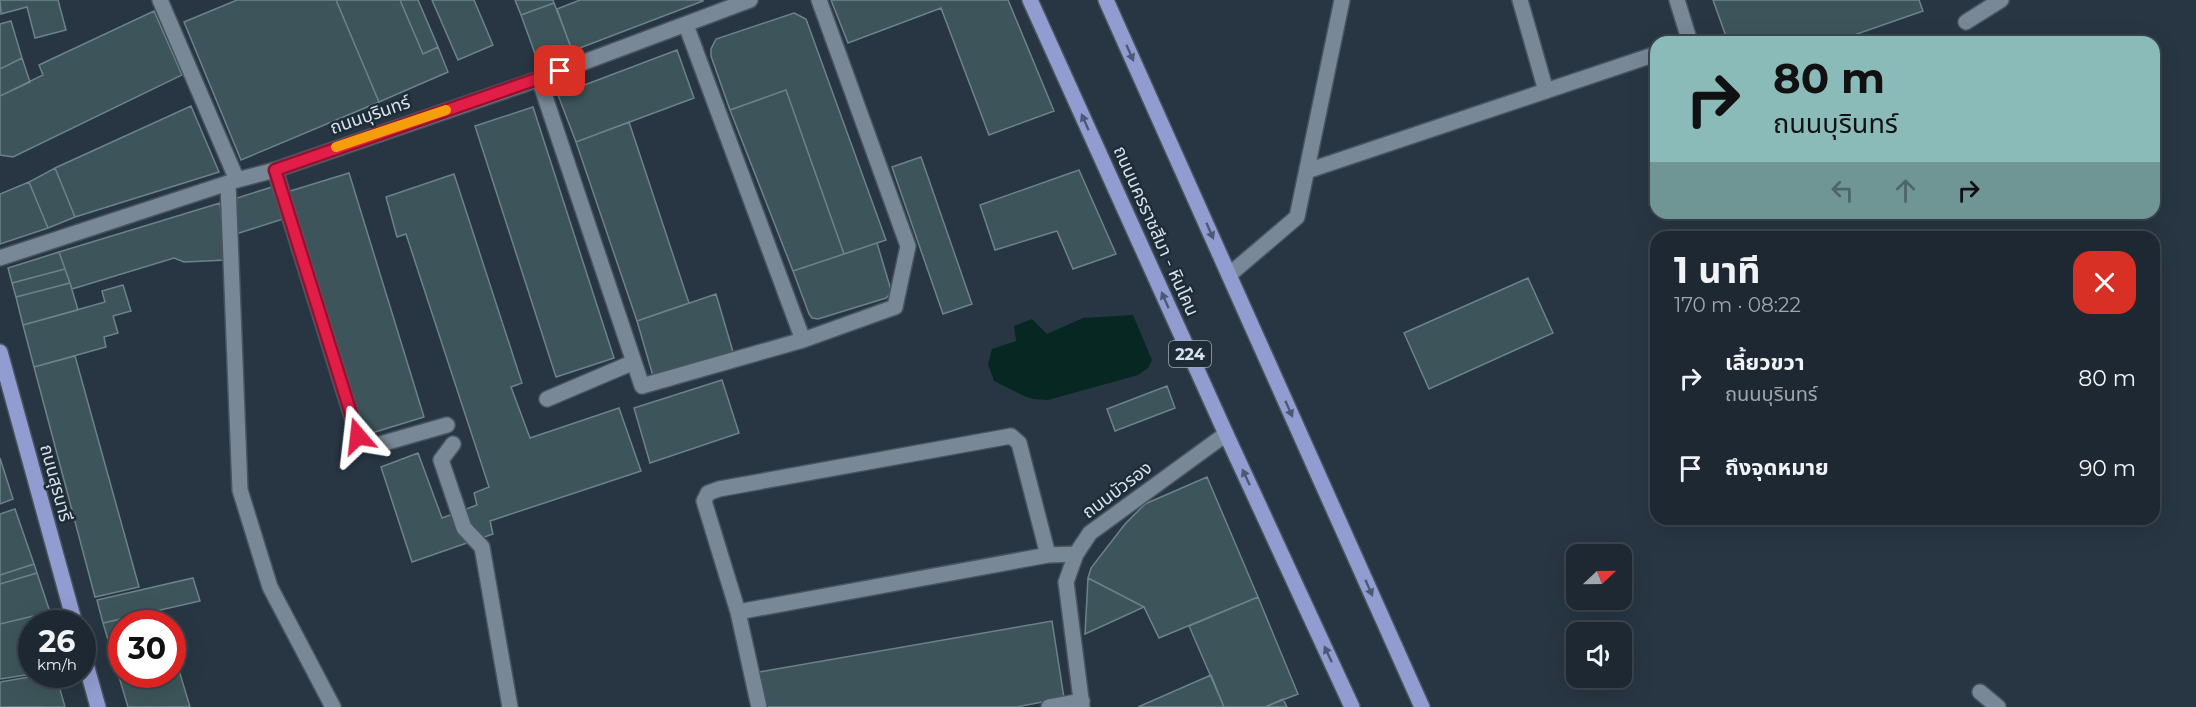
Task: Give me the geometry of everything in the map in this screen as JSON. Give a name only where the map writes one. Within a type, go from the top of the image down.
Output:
[{"type":"main road","name":"ถนนนครราชสีมา - หินโคน","points":[[1030,0],[1352,707]]},
{"type":"main road","points":[[1106,0],[1422,707]]},
{"type":"main road","name":"ถนนสุรนารี","points":[[0,352],[71,610]]},
{"type":"main road","points":[[93,688],[98,707]]},
{"type":"street","points":[[160,0],[232,182],[240,490],[270,587],[333,707]]},
{"type":"street","name":"ถนนบุรินทร์","points":[[0,258],[275,170],[538,79],[750,0]]},
{"type":"street","points":[[538,79],[642,386],[803,340],[895,307],[908,246],[819,0]]},
{"type":"street","points":[[1229,275],[1297,218],[1342,0]]},
{"type":"street","points":[[1520,0],[1546,91]]},
{"type":"street","points":[[1677,0],[1688,36]]},
{"type":"street","points":[[1966,22],[2001,0]]},
{"type":"street","points":[[686,25],[803,340]]},
{"type":"street","points":[[1307,171],[1650,56]]},
{"type":"street","points":[[275,170],[358,436],[367,444],[377,445],[447,425]]},
{"type":"street","points":[[547,399],[634,362]]},
{"type":"street","name":"ถนนบัวรอง","points":[[1082,704],[1066,582],[1076,554],[1090,533],[1226,434]]},
{"type":"street","points":[[759,707],[738,612],[704,501],[708,494],[719,489],[1011,436],[1019,443],[1048,555]]},
{"type":"street","points":[[453,444],[441,460],[464,528],[482,547],[510,707]]},
{"type":"street","points":[[738,612],[1048,555],[1076,554]]},
{"type":"street","points":[[1980,692],[1998,707]]},
{"type":"street","points":[[1049,707],[1082,704]]},
{"type":"shaded area","points":[[1133,315],[1152,360],[1148,368],[1138,375],[1048,400],[1024,396],[994,381],[988,364],[992,349],[1016,341],[1014,326],[1032,319],[1047,334],[1083,318]]},
{"type":"building","points":[[0,0],[58,0],[66,30],[35,38],[27,7],[1,14]]},
{"type":"building","points":[[237,0],[336,0],[379,102],[241,160],[184,22]]},
{"type":"building","points":[[336,0],[400,0],[423,54],[438,47],[448,72],[379,102]]},
{"type":"building","points":[[400,0],[418,0],[438,47],[423,54]]},
{"type":"building","points":[[432,0],[474,0],[493,45],[458,60]]},
{"type":"building","points":[[515,0],[553,0],[554,3],[521,15]]},
{"type":"building","points":[[580,0],[703,1],[572,51],[557,9]]},
{"type":"building","points":[[831,0],[1008,0],[1054,111],[989,135],[941,8],[848,43]]},
{"type":"building","points":[[1713,0],[1919,0],[1923,11],[1851,36],[1726,36]]},
{"type":"building","points":[[554,3],[571,47],[537,59],[521,15]]},
{"type":"building","points":[[154,11],[182,75],[13,157],[0,155],[0,96],[43,75],[39,65]]},
{"type":"building","points":[[794,13],[806,19],[886,240],[844,254],[786,90],[730,110],[711,56],[711,49],[716,39]]},
{"type":"building","points":[[11,21],[22,58],[0,69],[0,24]]},
{"type":"building","points":[[677,50],[694,98],[576,142],[558,95]]},
{"type":"building","points":[[22,58],[30,82],[0,96],[0,69]]},
{"type":"building","points":[[786,90],[844,254],[793,271],[730,110]]},
{"type":"building","points":[[191,106],[219,172],[75,217],[55,168]]},
{"type":"building","points":[[533,107],[614,358],[556,377],[475,126]]},
{"type":"building","points":[[629,122],[689,303],[637,321],[576,142]]},
{"type":"building","points":[[921,157],[972,304],[943,314],[892,167]]},
{"type":"building","points":[[55,168],[75,217],[48,228],[29,182]]},
{"type":"building","points":[[1079,170],[1116,254],[1073,269],[1057,231],[995,250],[980,205]]},
{"type":"building","points":[[349,173],[424,417],[362,436],[287,192]]},
{"type":"building","points":[[454,174],[522,383],[511,387],[530,438],[619,408],[641,471],[490,521],[493,534],[412,562],[381,467],[418,453],[442,518],[477,505],[474,493],[489,487],[406,234],[397,237],[386,197]]},
{"type":"building","points":[[29,182],[48,228],[0,244],[0,194]]},
{"type":"building","points":[[272,187],[283,219],[236,234],[237,198]]},
{"type":"building","points":[[220,203],[226,260],[184,262],[174,258],[72,289],[59,252]]},
{"type":"building","points":[[877,243],[891,290],[889,295],[886,298],[818,319],[812,318],[793,271]]},
{"type":"building","points":[[59,252],[65,269],[12,283],[8,268]]},
{"type":"building","points":[[65,269],[70,283],[16,297],[12,283]]},
{"type":"building","points":[[1528,278],[1553,333],[1429,389],[1404,333]]},
{"type":"building","points":[[70,283],[78,310],[23,325],[16,297]]},
{"type":"building","points":[[123,285],[131,311],[113,316],[118,333],[104,337],[106,347],[34,367],[23,325],[105,302],[102,291]]},
{"type":"building","points":[[716,294],[733,352],[653,376],[637,321]]},
{"type":"building","points":[[75,356],[139,587],[95,597],[34,367]]},
{"type":"building","points":[[722,380],[739,433],[650,463],[634,408]]},
{"type":"building","points":[[1167,386],[1175,408],[1115,431],[1107,409]]},
{"type":"building","points":[[0,458],[13,499],[0,504]]},
{"type":"building","points":[[1207,477],[1258,597],[1159,638],[1144,607],[1088,578],[1091,568],[1125,524],[1145,504]]},
{"type":"building","points":[[15,509],[34,564],[0,575],[0,514]]},
{"type":"building","points":[[34,564],[37,573],[0,584],[0,575]]},
{"type":"building","points":[[37,573],[49,610],[18,610],[18,620],[0,624],[0,584]]},
{"type":"building","points":[[193,578],[200,601],[160,610],[108,610],[108,622],[103,623],[97,600]]},
{"type":"building","points":[[1088,578],[1144,607],[1085,634]]},
{"type":"building","points":[[1258,597],[1298,694],[1265,707],[1224,707],[1189,626]]},
{"type":"building","points":[[18,620],[18,676],[0,679],[0,624]]},
{"type":"building","points":[[1052,621],[1064,698],[1016,707],[766,707],[759,672]]},
{"type":"building","points":[[108,622],[108,640],[103,623]]},
{"type":"building","points":[[1211,675],[1224,707],[1138,707]]},
{"type":"building","points":[[18,679],[18,688],[60,688],[65,707],[0,707],[0,682]]},
{"type":"building","points":[[122,688],[184,688],[190,707],[128,707]]},
{"type":"building","points":[[1283,699],[1287,707],[1265,707]]},
{"type":"slow traffic","points":[[336,147],[446,110]]},
{"type":"route","points":[[358,436],[275,170],[560,71]]}]
